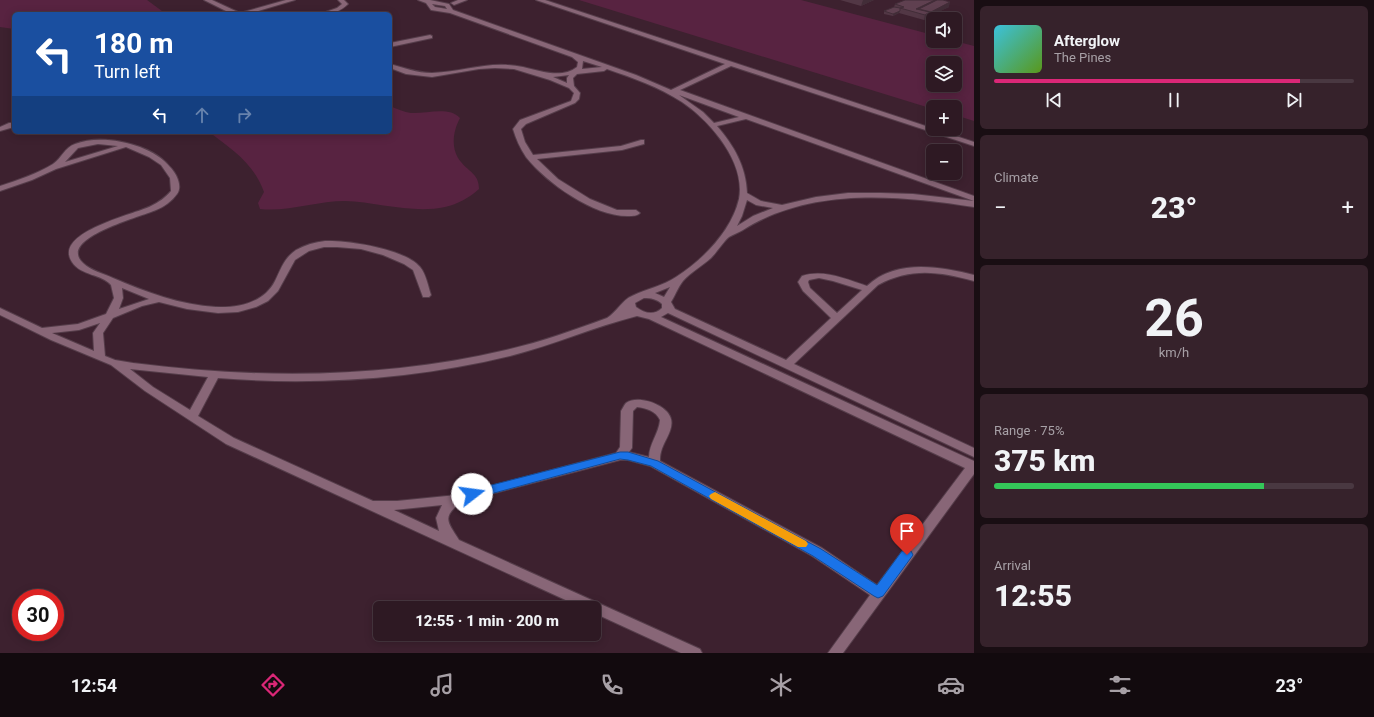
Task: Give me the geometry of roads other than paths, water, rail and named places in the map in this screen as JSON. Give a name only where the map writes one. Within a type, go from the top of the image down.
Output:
[{"type":"street","points":[[207,0],[233,12]]},
{"type":"street","points":[[249,12],[292,0]]},
{"type":"street","points":[[329,12],[342,8],[345,4],[341,0]]},
{"type":"street","points":[[421,0],[452,7],[575,56],[974,199]]},
{"type":"street","points":[[429,3],[433,9],[452,7],[464,0]]},
{"type":"street","points":[[539,0],[974,144]]},
{"type":"street","points":[[392,45],[430,37]]},
{"type":"street","points":[[571,87],[570,78],[580,68],[582,62],[575,56]]},
{"type":"street","points":[[673,92],[731,64]]},
{"type":"street","points":[[392,67],[412,74],[427,76],[443,76],[495,66],[515,67],[540,74],[571,87],[577,94],[576,99],[557,110],[528,119],[518,125],[517,128],[520,140],[531,157],[557,180],[593,204],[614,212],[636,213]]},
{"type":"street","points":[[540,74],[558,75],[598,68],[612,69]]},
{"type":"street","points":[[114,363],[214,375],[299,378],[391,374],[487,358],[518,351],[587,330],[611,320],[618,316],[634,298],[679,280],[708,257],[724,239],[738,215],[743,201],[737,162],[732,151],[713,125],[697,110],[673,92]]},
{"type":"street","points":[[713,125],[747,117]]},
{"type":"street","points":[[0,129],[12,125]]},
{"type":"street","points":[[531,157],[622,148],[641,142]]},
{"type":"street","points":[[49,170],[62,161],[72,149],[79,144],[101,143],[127,146],[149,152],[162,162],[175,180],[175,188],[172,195],[163,202],[94,231],[78,243],[73,254],[75,260],[88,270],[136,291],[160,299],[198,308],[217,310],[249,306],[272,294],[278,286],[287,262],[293,256],[309,248],[334,244],[361,248],[390,255],[410,264],[416,268],[426,295]]},
{"type":"street","points":[[0,189],[49,170],[127,146]]},
{"type":"street","points":[[907,175],[918,187],[917,193],[910,196]]},
{"type":"street","points":[[743,194],[759,203],[785,208]]},
{"type":"street","points":[[724,239],[752,220],[785,208],[816,200],[875,194],[910,196],[974,204]]},
{"type":"street","points":[[788,364],[867,289],[884,276],[908,270],[933,269],[974,278]]},
{"type":"street","points":[[837,318],[806,289],[803,282],[805,278],[816,275],[824,276],[867,289]]},
{"type":"street","points":[[100,357],[98,333],[115,308],[119,295],[118,288],[112,280]]},
{"type":"street","points":[[651,316],[661,314],[667,309],[666,304],[679,280]]},
{"type":"street","points":[[643,295],[659,297],[672,311],[788,364],[974,453]]},
{"type":"street","points":[[39,331],[79,327],[140,304],[160,299]]},
{"type":"street","points":[[630,302],[631,308],[638,313],[651,316],[974,466],[878,593],[835,653]]},
{"type":"street","points":[[0,311],[39,331],[114,363],[130,376],[230,441],[695,653]]},
{"type":"street","points":[[611,320],[638,313]]},
{"type":"street","points":[[192,417],[214,375]]},
{"type":"street","points":[[620,456],[626,448],[627,411],[629,406],[638,403],[656,409],[663,413],[666,418],[666,426],[655,451],[654,463]]},
{"type":"street","points":[[370,505],[397,506],[457,498],[620,456],[640,459],[654,463],[817,552],[878,593]]},
{"type":"street","points":[[456,544],[444,532],[442,522],[444,512],[449,504],[457,498]]}]
